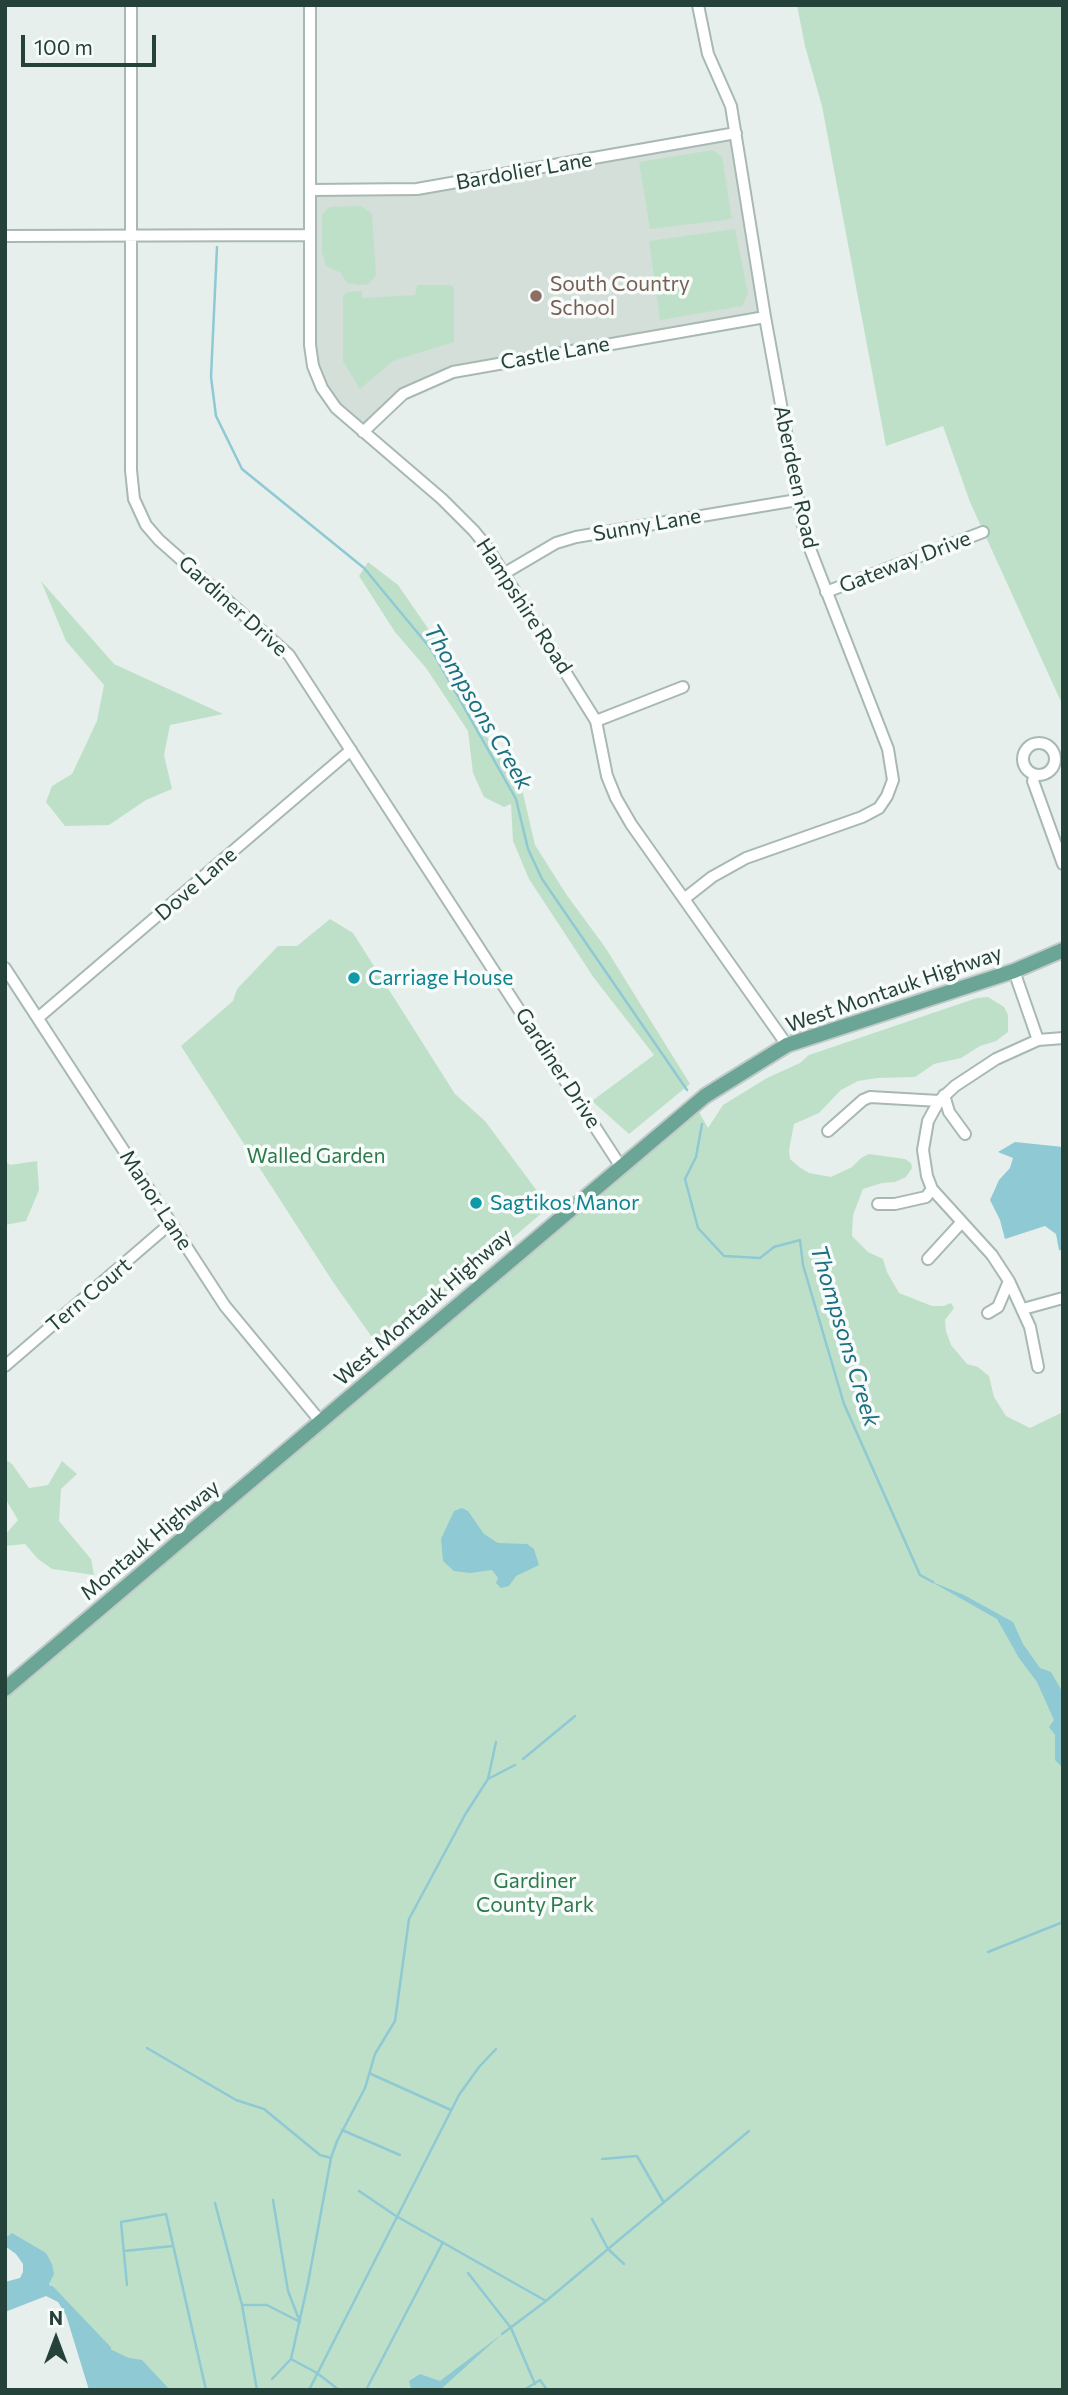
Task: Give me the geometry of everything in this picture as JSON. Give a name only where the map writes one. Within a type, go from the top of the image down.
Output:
[{"type":"main road","name":"West Montauk Highway","points":[[321,1422],[705,1096],[788,1045],[1014,971],[1063,950]]},
{"type":"main road","name":"Montauk Highway","points":[[5,1689],[321,1422]]},
{"type":"street","name":"Gardiner Drive","points":[[131,5],[131,470],[134,499],[146,525],[159,540],[289,655],[621,1167]]},
{"type":"street","name":"Hampshire Road","points":[[310,5],[310,331],[313,366],[323,388],[336,408],[474,530],[505,573],[596,721],[607,776],[616,798],[638,834],[788,1045]]},
{"type":"street","name":"Aberdeen Road","points":[[684,899],[712,877],[746,858],[862,817],[879,808],[893,780],[888,749],[805,536],[765,317],[731,106],[708,54],[698,5]]},
{"type":"street","name":"Bardolier Lane","points":[[311,190],[417,189],[736,134]]},
{"type":"street","points":[[5,236],[310,235]]},
{"type":"street","name":"Castle Lane","points":[[363,432],[403,394],[453,372],[765,317]]},
{"type":"street","name":"Sunny Lane","points":[[505,573],[556,543],[576,537],[797,500]]},
{"type":"street","name":"Gateway Drive","points":[[826,592],[984,532]]},
{"type":"street","points":[[596,721],[683,687]]},
{"type":"street","name":"Dove Lane","points":[[39,1017],[351,750]]},
{"type":"street","points":[[1035,775],[1033,781],[1063,864]]},
{"type":"street","name":"Manor Lane","points":[[5,968],[225,1306],[321,1422]]},
{"type":"street","points":[[1014,971],[1038,1040]]},
{"type":"street","points":[[1038,1367],[1035,1344],[1023,1309],[1009,1281],[992,1255],[932,1189],[927,1177],[923,1150],[928,1121],[942,1098],[979,1068],[1038,1040],[1062,1041]]},
{"type":"street","points":[[828,1131],[870,1097],[942,1098]]},
{"type":"street","points":[[942,1098],[965,1134]]},
{"type":"street","points":[[878,1204],[895,1204],[926,1197],[932,1189]]},
{"type":"street","name":"Tern Court","points":[[5,1366],[171,1223]]},
{"type":"street","points":[[928,1259],[961,1223]]},
{"type":"street","points":[[988,1313],[999,1307],[1009,1281]]},
{"type":"street","points":[[1023,1309],[1063,1298]]},
{"type":"shaded area","name":"South Country School","points":[[736,133],[765,317],[453,372],[403,394],[363,432],[336,408],[313,366],[311,190],[392,191]]},
{"type":"green space","points":[[797,5],[1063,5],[1063,706],[970,502],[943,426],[886,446],[822,106]]},
{"type":"green space","points":[[713,150],[722,157],[732,219],[650,229],[639,162]]},
{"type":"green space","points":[[361,206],[372,214],[376,275],[369,284],[359,285],[347,283],[341,273],[326,266],[322,252],[322,214],[330,207]]},
{"type":"green space","points":[[735,229],[748,293],[742,306],[660,320],[649,241]]},
{"type":"green space","points":[[417,285],[454,287],[454,342],[393,361],[360,389],[343,361],[343,295],[362,291],[362,298],[415,295]]},
{"type":"green space","points":[[368,562],[398,585],[452,663],[481,731],[516,772],[535,845],[566,894],[605,947],[690,1084],[629,1134],[592,1101],[654,1055],[594,978],[529,879],[513,841],[511,804],[504,807],[484,797],[473,773],[468,731],[426,668],[395,632],[359,576]]},
{"type":"green space","points":[[41,581],[114,664],[223,714],[170,725],[164,755],[172,789],[146,800],[109,825],[65,826],[46,802],[52,786],[72,774],[97,721],[104,685],[66,641]]},
{"type":"green space","name":"Sagtikos Manor","points":[[330,919],[353,933],[455,1094],[485,1121],[549,1207],[381,1350],[333,1282],[181,1046],[233,1001],[237,989],[278,946],[297,946]]},
{"type":"green space","name":"Gardiner County Park","points":[[988,997],[1004,1007],[1008,1015],[1008,1032],[961,1058],[934,1064],[915,1077],[858,1081],[841,1090],[819,1113],[794,1124],[789,1150],[790,1159],[799,1167],[809,1173],[831,1177],[852,1167],[869,1154],[905,1159],[911,1163],[912,1168],[906,1177],[863,1189],[853,1215],[852,1236],[868,1252],[883,1259],[899,1293],[932,1306],[951,1303],[954,1308],[945,1320],[951,1345],[967,1364],[978,1367],[989,1376],[994,1397],[1006,1416],[1030,1428],[1063,1412],[1063,2390],[150,2390],[5,2237],[5,1689],[694,1103],[708,1128],[723,1105],[767,1078],[800,1063],[809,1055],[977,998]]},
{"type":"green space","points":[[5,1161],[10,1165],[37,1161],[39,1190],[26,1221],[5,1225]]},
{"type":"green space","points":[[5,1459],[12,1464],[29,1488],[48,1485],[62,1461],[77,1474],[61,1489],[59,1521],[91,1559],[94,1575],[52,1569],[38,1559],[25,1544],[5,1546],[5,1535],[18,1520],[5,1498]]},
{"type":"water","points":[[1015,1142],[1063,1147],[1063,1251],[1059,1250],[1056,1234],[1045,1226],[1005,1239],[1000,1220],[990,1200],[999,1180],[1010,1168],[1013,1158],[998,1152]]},
{"type":"water","points":[[462,1508],[468,1511],[484,1534],[498,1543],[527,1544],[534,1549],[539,1565],[516,1576],[509,1586],[501,1588],[496,1583],[498,1578],[492,1570],[470,1573],[454,1571],[443,1561],[441,1539],[454,1511]]},
{"type":"water","points":[[930,1581],[964,1595],[1013,1622],[1023,1644],[1040,1668],[1051,1672],[1063,1693],[1063,1768],[1055,1760],[1055,1735],[1049,1727],[1054,1720],[1037,1682],[1019,1658],[997,1619]]},
{"type":"water","points":[[12,2233],[46,2253],[54,2274],[49,2284],[112,2350],[129,2358],[142,2360],[170,2390],[89,2390],[66,2315],[58,2302],[46,2296],[5,2312],[5,2282],[20,2278],[23,2272],[23,2264],[16,2254],[5,2246],[5,2238]]},
{"type":"water","points":[[502,2334],[440,2390],[411,2389],[409,2381],[420,2374],[440,2381]]},
{"type":"waterway","name":"Thompsons Creek","points":[[217,247],[211,377],[216,416],[242,469],[364,568],[431,649],[516,799],[528,849],[542,879],[687,1090]]},
{"type":"waterway","name":"Thompsons Creek","points":[[702,1124],[696,1157],[685,1179],[698,1228],[724,1256],[760,1258],[774,1247],[800,1240],[803,1265],[844,1404],[920,1575],[933,1582]]},
{"type":"waterway","points":[[523,1759],[575,1716]]},
{"type":"waterway","points":[[488,1779],[496,1742]]},
{"type":"waterway","points":[[272,2379],[291,2359],[331,2158],[365,2088],[375,2054],[395,2021],[409,1919],[466,1813],[488,1779],[515,1765]]},
{"type":"waterway","points":[[988,1952],[1063,1922]]},
{"type":"waterway","points":[[147,2048],[236,2100],[264,2109],[320,2155],[331,2158]]},
{"type":"waterway","points":[[309,2390],[459,2095],[496,2049]]},
{"type":"waterway","points":[[371,2074],[451,2110]]},
{"type":"waterway","points":[[342,2130],[400,2155]]},
{"type":"waterway","points":[[502,2334],[546,2301],[749,2131]]},
{"type":"waterway","points":[[602,2159],[637,2156],[663,2201]]},
{"type":"waterway","points":[[359,2191],[396,2216],[546,2301]]},
{"type":"waterway","points":[[273,2200],[288,2291],[300,2322]]},
{"type":"waterway","points":[[215,2203],[242,2305],[257,2390]]},
{"type":"waterway","points":[[127,2285],[121,2222],[166,2214],[206,2390]]},
{"type":"waterway","points":[[592,2219],[608,2249],[624,2264]]},
{"type":"waterway","points":[[366,2390],[443,2242]]},
{"type":"waterway","points":[[124,2251],[173,2246]]},
{"type":"waterway","points":[[468,2273],[511,2328],[535,2384]]},
{"type":"waterway","points":[[52,2287],[110,2348]]},
{"type":"waterway","points":[[242,2305],[267,2305],[300,2322]]},
{"type":"waterway","points":[[291,2359],[317,2373],[339,2390]]},
{"type":"waterway","points":[[524,2390],[540,2380],[547,2390]]},
{"type":"place","name":"South Country School","points":[[536,296]]},
{"type":"place","name":"Carriage House","points":[[354,978]]},
{"type":"place","name":"Sagtikos Manor","points":[[476,1203]]},
{"type":"park label","name":"Walled Garden","points":[[316,1156]]}]
